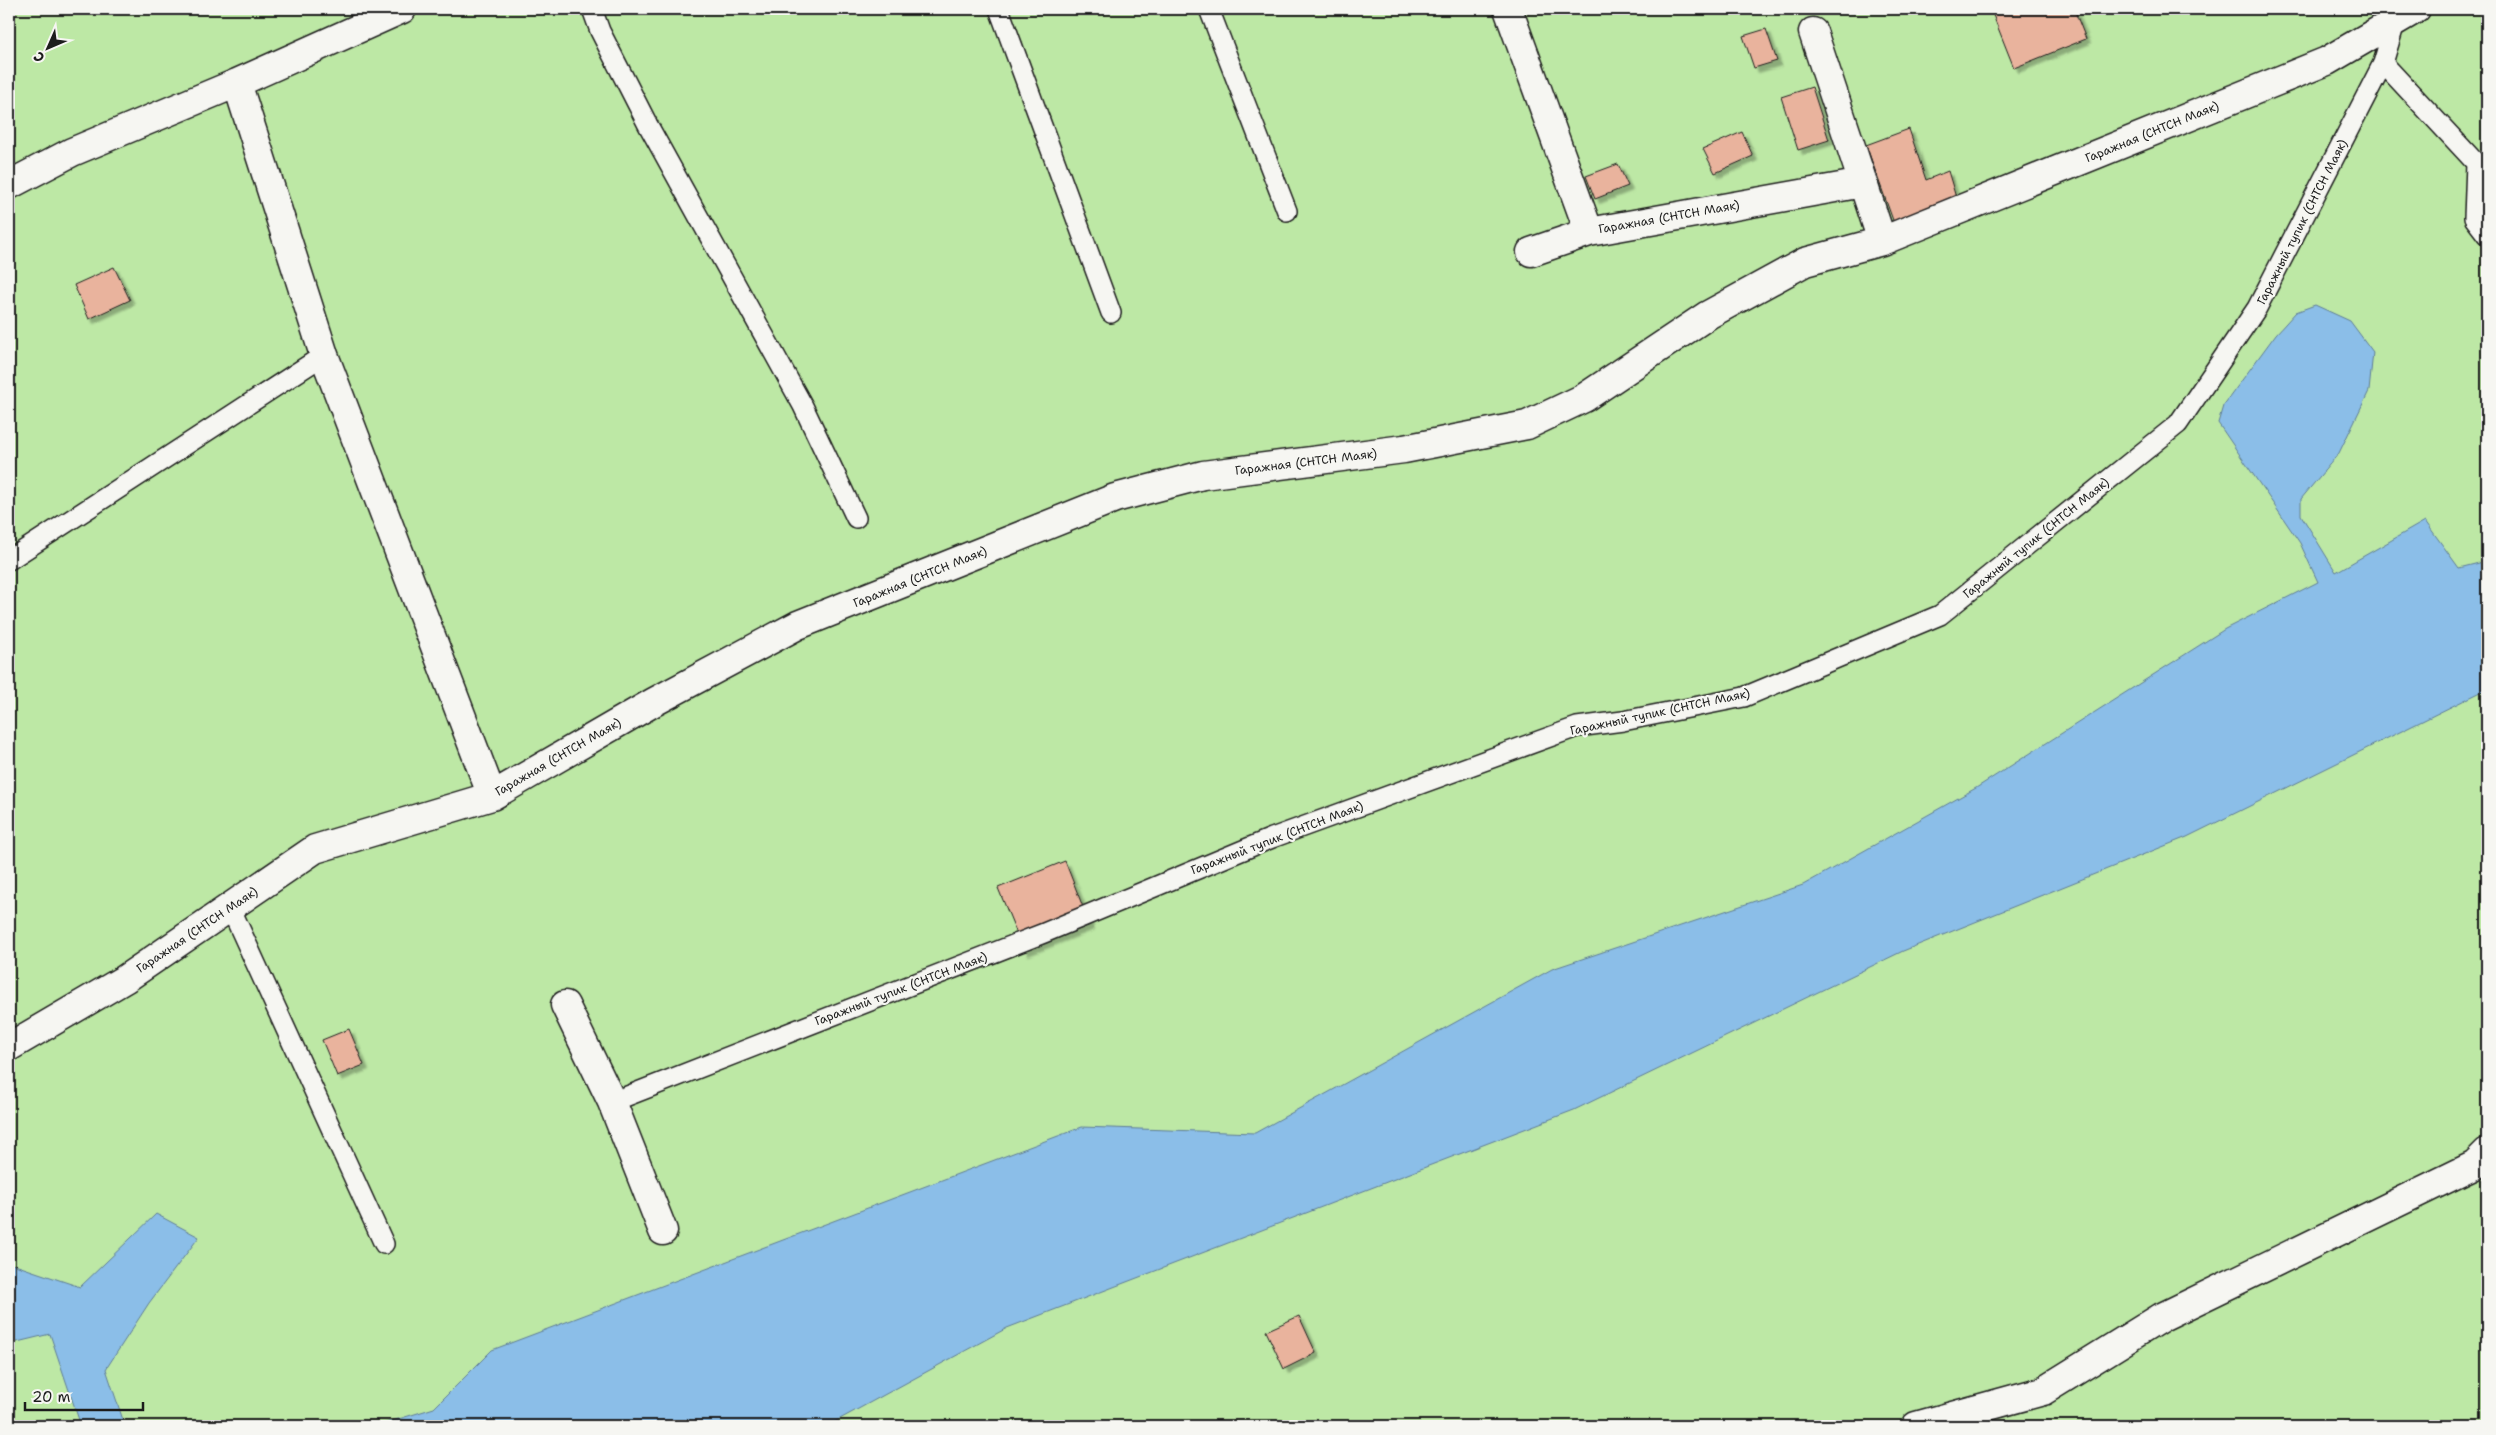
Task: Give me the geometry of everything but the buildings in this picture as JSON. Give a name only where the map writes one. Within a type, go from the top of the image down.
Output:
[{"type":"street","points":[[9,185],[72,152],[237,83],[402,9]]},
{"type":"street","name":"Гаражная (СНТСН Маяк)","points":[[1508,9],[1589,232],[1863,183]]},
{"type":"street","name":"Гаражная (СНТСН Маяк)","points":[[9,1047],[125,979],[315,849],[492,796],[654,702],[798,625],[1115,498],[1203,475],[1404,449],[1527,425],[1584,398],[1708,315],[1805,262],[1882,241],[2327,61],[2406,16]]},
{"type":"street","points":[[1813,32],[1882,241]]},
{"type":"street","points":[[237,83],[324,355],[492,796]]},
{"type":"street","points":[[1531,252],[1589,232]]},
{"type":"street","points":[[565,1005],[612,1102],[663,1231]]},
{"type":"street","points":[[1916,1426],[2043,1391],[2162,1317],[2475,1164],[2487,1153]]},
{"type":"lane","points":[[592,9],[600,31],[648,125],[803,406],[856,518]]},
{"type":"lane","points":[[998,9],[1111,313]]},
{"type":"lane","points":[[1209,9],[1287,211]]},
{"type":"lane","name":"Гаражный тупик (СНТСН Маяк)","points":[[612,1102],[1044,933],[1272,838],[1577,727],[1622,721],[1744,697],[1940,615],[2178,424],[2257,308],[2406,16]]},
{"type":"lane","points":[[2383,64],[2476,163],[2474,218],[2487,235]]},
{"type":"lane","points":[[9,560],[324,355]]},
{"type":"lane","points":[[230,907],[384,1244]]},
{"type":"green space","points":[[9,9],[2487,9],[2487,1426],[9,1426]]},
{"type":"water","points":[[2315,305],[2350,321],[2373,352],[2369,391],[2339,453],[2301,499],[2301,515],[2336,572],[2425,521],[2459,568],[2487,561],[2487,689],[2187,837],[1903,951],[1574,1110],[1007,1328],[827,1426],[376,1426],[434,1408],[492,1350],[1082,1127],[1255,1133],[1552,969],[1803,885],[1976,788],[2225,629],[2318,582],[2300,543],[2218,423],[2223,406],[2276,334],[2296,312]]},
{"type":"water","points":[[156,1214],[199,1237],[149,1303],[106,1369],[125,1426],[81,1426],[50,1334],[9,1344],[9,1263],[80,1287]]}]
